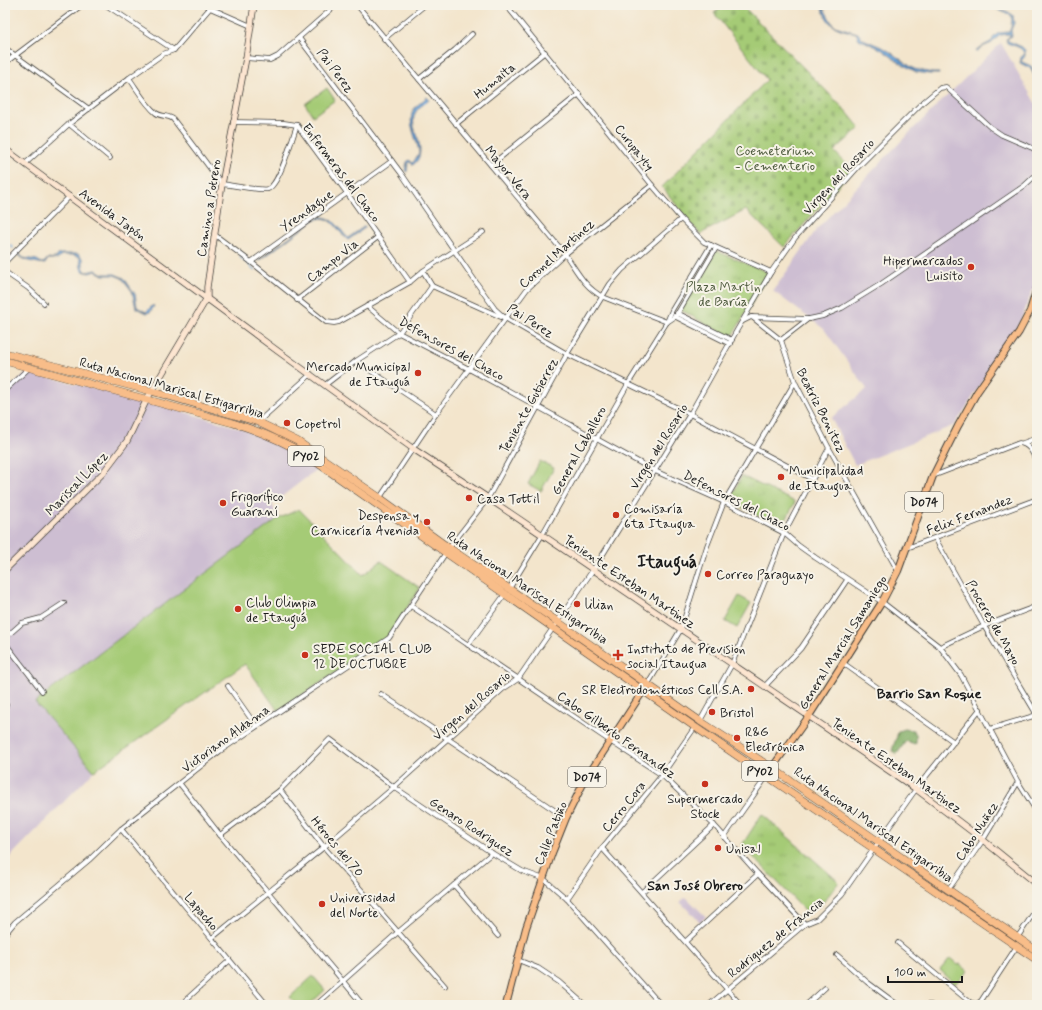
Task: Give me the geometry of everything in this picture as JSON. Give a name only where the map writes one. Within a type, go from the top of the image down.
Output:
[{"type":"highway","name":"Ruta Nacional Mariscal Estigarribia","points":[[5,353],[151,391],[258,422],[310,449],[380,498],[447,550]]},
{"type":"highway","name":"Ruta Nacional Mariscal Estigarribia","points":[[5,361],[233,423],[275,438],[306,455],[376,504],[556,624],[698,724],[767,776],[1037,960]]},
{"type":"highway","name":"Ruta Nacional Mariscal Estigarribia","points":[[698,724],[772,768],[1037,952]]},
{"type":"main road","name":"General Marcial Samaniego","points":[[767,776],[809,716],[882,602],[908,548],[933,476],[977,392],[1019,332],[1030,311],[1037,288]]},
{"type":"main road","name":"Calle Patiño","points":[[506,1005],[526,928],[566,818],[585,780],[646,687]]},
{"type":"street","points":[[5,63],[82,5]]},
{"type":"street","points":[[106,5],[174,50]]},
{"type":"street","name":"Camino a Potrero","points":[[147,399],[207,298],[207,287],[222,184],[246,58],[254,5]]},
{"type":"street","points":[[246,58],[270,60],[278,56],[336,5]]},
{"type":"street","name":"Mayor Vera","points":[[356,5],[565,254],[585,284],[603,297],[667,322]]},
{"type":"street","points":[[384,39],[425,5]]},
{"type":"street","name":"Curupayty","points":[[506,5],[652,186],[681,219],[704,242],[771,272]]},
{"type":"street","points":[[26,163],[69,124],[128,78],[163,54],[174,50],[208,6],[251,26]]},
{"type":"street","points":[[419,79],[472,34]]},
{"type":"street","name":"Pai Perez","points":[[300,38],[407,180],[495,309],[505,318],[567,354],[690,414],[812,479]]},
{"type":"street","points":[[5,48],[89,108]]},
{"type":"street","name":"Humaita","points":[[456,124],[545,52]]},
{"type":"street","points":[[128,78],[152,110],[160,115],[170,117],[173,120],[222,184],[264,189],[271,186],[284,164],[297,125]]},
{"type":"street","name":"Virgen del Rosario","points":[[212,938],[324,847],[394,787],[502,689],[518,679],[593,570],[655,471],[690,414],[771,272],[795,238],[854,172],[922,103],[940,88],[948,88],[977,117],[1002,135],[1037,150]]},
{"type":"street","points":[[491,165],[579,94]]},
{"type":"street","name":"Enfermeras del Chaco","points":[[233,122],[284,123],[297,125],[410,282]]},
{"type":"street","points":[[69,124],[110,158]]},
{"type":"street","name":"Avenida Japón","points":[[5,148],[207,298]]},
{"type":"street","name":"Yrendague","points":[[252,262],[392,161]]},
{"type":"street","points":[[743,321],[751,317],[808,319],[824,316],[842,308],[881,284],[1024,186],[1037,174]]},
{"type":"street","name":"Coronel Martinez","points":[[376,504],[412,448],[527,289],[565,254],[652,186]]},
{"type":"street","points":[[5,262],[70,196]]},
{"type":"street","name":"Teniente Gutierrez","points":[[447,550],[488,498],[567,354],[610,284],[622,270],[681,219]]},
{"type":"street","points":[[215,235],[252,262],[297,300],[329,323],[339,322],[410,282],[423,271],[483,232]]},
{"type":"street","name":"Campo Via","points":[[297,300],[378,237]]},
{"type":"street","name":"General Caballero","points":[[468,645],[507,591],[542,535],[628,384],[667,322],[671,312],[711,245]]},
{"type":"street","name":"General Caballero","points":[[667,322],[676,315],[716,248]]},
{"type":"street","points":[[423,271],[432,286],[505,318]]},
{"type":"street","points":[[5,272],[28,288],[44,303]]},
{"type":"street","points":[[325,385],[356,361],[399,333],[432,286]]},
{"type":"street","name":"Teniente Esteban Martinez","points":[[207,298],[412,448],[916,789],[983,840],[1037,884]]},
{"type":"street","name":"Defensores del Chaco","points":[[368,306],[399,333],[469,369],[655,471],[724,502],[784,532],[800,546],[847,580],[882,602],[940,647],[961,675],[1018,782],[1037,811]]},
{"type":"street","points":[[671,312],[731,342]]},
{"type":"street","points":[[751,317],[781,340],[808,319]]},
{"type":"street","name":"Beatriz Benitez","points":[[781,340],[795,382],[829,448],[898,571]]},
{"type":"street","points":[[356,361],[436,414]]},
{"type":"street","points":[[5,390],[29,368]]},
{"type":"street","points":[[258,422],[311,374]]},
{"type":"street","points":[[646,687],[681,629],[707,546],[724,502],[795,382]]},
{"type":"street","name":"Mariscal López","points":[[5,570],[103,473],[127,441],[147,399]]},
{"type":"street","points":[[1025,444],[1037,438]]},
{"type":"street","points":[[933,476],[1019,443],[1025,444],[1030,448],[1037,463]]},
{"type":"street","name":"Cerro Cora","points":[[567,899],[602,848],[662,774],[698,724],[732,664],[784,532],[829,448]]},
{"type":"street","name":"Felix Fernandez","points":[[908,548],[1037,499]]},
{"type":"street","name":"Proceres de Mayo","points":[[935,538],[984,626],[1037,715]]},
{"type":"street","name":"Victoriano Aldama","points":[[5,934],[15,922],[89,860],[121,830],[220,751],[389,638],[447,550]]},
{"type":"street","points":[[765,686],[801,648],[847,580]]},
{"type":"street","points":[[5,638],[22,623],[41,618],[64,603]]},
{"type":"street","name":"Cabo Gilberto Fernandez","points":[[411,606],[610,741],[662,774],[714,825],[805,924]]},
{"type":"street","points":[[940,647],[984,626],[1037,606]]},
{"type":"street","points":[[5,642],[42,691]]},
{"type":"street","points":[[843,663],[954,742]]},
{"type":"street","points":[[228,686],[256,726]]},
{"type":"street","points":[[381,694],[566,818]]},
{"type":"street","name":"Rodriguez de Francia","points":[[709,1005],[805,924],[817,919],[842,894],[916,789],[980,709]]},
{"type":"street","points":[[990,729],[1037,715]]},
{"type":"street","name":"Genaro Rodriguez","points":[[280,790],[330,739],[394,787],[492,853],[522,870],[544,879],[567,899],[661,1005]]},
{"type":"street","points":[[724,837],[767,776]]},
{"type":"street","name":"Cabo Nuñez","points":[[948,890],[983,840],[1018,782]]},
{"type":"street","points":[[180,784],[220,835],[363,1005]]},
{"type":"street","points":[[220,835],[280,790]]},
{"type":"street","name":"Héroes del 70","points":[[280,790],[324,847],[445,986]]},
{"type":"street","points":[[642,892],[714,825]]},
{"type":"street","name":"Lapacho","points":[[121,830],[267,1005]]},
{"type":"street","points":[[602,848],[686,941],[741,1005]]},
{"type":"street","points":[[316,1005],[398,932],[492,853]]},
{"type":"street","points":[[686,941],[758,874]]},
{"type":"street","points":[[454,885],[498,936]]},
{"type":"street","points":[[1017,938],[1037,908]]},
{"type":"street","points":[[898,943],[973,1004],[977,1004],[981,1001],[1017,946]]},
{"type":"street","points":[[837,955],[867,982],[898,1005]]},
{"type":"street","points":[[518,960],[538,968],[559,982],[585,1005]]},
{"type":"street","points":[[180,1005],[229,961]]},
{"type":"street","points":[[806,1005],[825,988]]},
{"type":"street","points":[[925,1005],[931,1005]]},
{"type":"shaded area","points":[[1001,43],[1037,106],[1037,268],[1034,286],[1020,323],[955,425],[855,465],[831,418],[867,389],[824,329],[773,291],[817,229],[907,135]]},
{"type":"shaded area","points":[[28,372],[157,404],[264,435],[320,467],[272,504],[278,519],[35,702],[94,771],[5,862],[5,393]]},
{"type":"shaded area","points":[[686,897],[706,917],[700,922],[680,902]]},
{"type":"green space","name":"Coemeterium - Cementerio","points":[[724,5],[742,5],[847,112],[860,128],[834,151],[852,170],[784,247],[746,210],[700,234],[662,187],[767,80],[714,13]]},
{"type":"green space","points":[[327,88],[335,100],[313,116],[305,104]]},
{"type":"green space","name":"Plaza Martín de Barúa","points":[[716,251],[770,273],[731,338],[681,310]]},
{"type":"green space","points":[[540,461],[554,468],[541,491],[528,484]]},
{"type":"green space","points":[[742,476],[795,502],[782,528],[729,501]]},
{"type":"green space","name":"Club Olimpia de Itauguá","points":[[299,509],[363,575],[381,561],[420,588],[386,639],[278,711],[245,664],[94,771],[35,702],[276,520]]},
{"type":"green space","points":[[739,596],[751,603],[737,628],[725,621]]},
{"type":"green space","points":[[904,729],[913,730],[916,734],[916,742],[915,744],[906,741],[897,754],[892,751],[898,732]]},
{"type":"green space","points":[[762,814],[839,882],[821,905],[807,913],[742,845]]},
{"type":"green space","points":[[950,958],[968,971],[955,984],[940,970]]},
{"type":"green space","points":[[313,976],[325,990],[309,1005],[297,1005],[290,997]]},
{"type":"water","points":[[821,5],[835,26],[858,33],[863,39],[886,49],[914,69],[939,74],[916,72],[881,49],[859,39],[856,33],[837,28],[830,22],[827,18]]},
{"type":"water","points":[[992,5],[995,5],[1013,15],[1014,23],[1011,30],[1012,36],[1007,39],[1025,50],[1025,56],[1021,61],[1031,66],[1037,80],[1030,68],[1020,63],[1024,52],[1018,47],[1007,43],[1006,39],[1010,36],[1010,34],[1000,35],[992,43],[980,48],[977,52],[976,50],[992,41],[998,33],[1009,32],[1011,27],[1012,16]]},
{"type":"water","points":[[427,97],[429,100],[417,110],[414,117],[415,132],[417,134],[420,150],[419,158],[413,165],[410,162],[408,163],[407,172],[405,171],[407,162],[409,160],[413,163],[419,153],[413,130],[411,118],[412,113]]},
{"type":"water","points":[[324,217],[332,221],[348,238],[365,226],[366,227],[348,240],[334,224],[326,219],[320,218],[314,220],[259,261],[258,260],[314,219]]},
{"type":"water","points":[[18,252],[23,258],[37,260],[42,263],[47,259],[56,258],[59,254],[78,254],[83,258],[83,267],[86,272],[81,268],[80,257],[61,255],[58,259],[48,259],[45,264],[24,260],[17,253]]},
{"type":"water","points":[[96,270],[103,274],[115,274],[124,278],[135,294],[137,307],[146,312],[153,305],[154,306],[150,312],[147,313],[136,308],[132,291],[122,278],[114,275],[103,275],[96,271],[89,273],[86,272]]},
{"type":"waterway","points":[[240,257],[251,266]]},
{"type":"waterway","points":[[250,266],[255,270]]},
{"type":"place","name":"Hipermercados Luisito","points":[[971,267]]},
{"type":"place","name":"Mercado Municipal de Itauguá","points":[[418,373]]},
{"type":"place","name":"Copetrol","points":[[287,423]]},
{"type":"place","name":"Municipalidad de Itaugua","points":[[781,477]]},
{"type":"place","name":"Casa Tottil","points":[[469,498]]},
{"type":"place","name":"Frigorifico Guaraní","points":[[223,503]]},
{"type":"place","name":"Comisaría 6ta Itaugua","points":[[616,515]]},
{"type":"place","name":"Despensa y Carnicería Avenida","points":[[427,522]]},
{"type":"place","name":"Correo Paraguayo","points":[[708,574]]},
{"type":"place","name":"lilian","points":[[577,604]]},
{"type":"place","name":"Club Olimpia de Itauguá","points":[[238,609]]},
{"type":"place","name":"SEDE SOCIAL CLUB 12 DE OCTUBRE","points":[[305,655]]},
{"type":"place","name":"Instituto de Prevision social Itaugua","points":[[618,655]]},
{"type":"place","name":"SR Electrodomésticos Cell S.A.","points":[[751,689]]},
{"type":"place","name":"Bristol","points":[[712,712]]},
{"type":"place","name":"R&G Electrónica","points":[[737,738]]},
{"type":"place","name":"Supermercado Stock","points":[[705,784]]},
{"type":"place","name":"Unisal","points":[[718,848]]},
{"type":"place","name":"Universidad del Norte","points":[[322,904]]},
{"type":"district","name":"Itauguá","points":[[667,561]]},
{"type":"district","name":"Barrio San Roque","points":[[929,693]]},
{"type":"district","name":"San José Obrero","points":[[695,885]]}]
